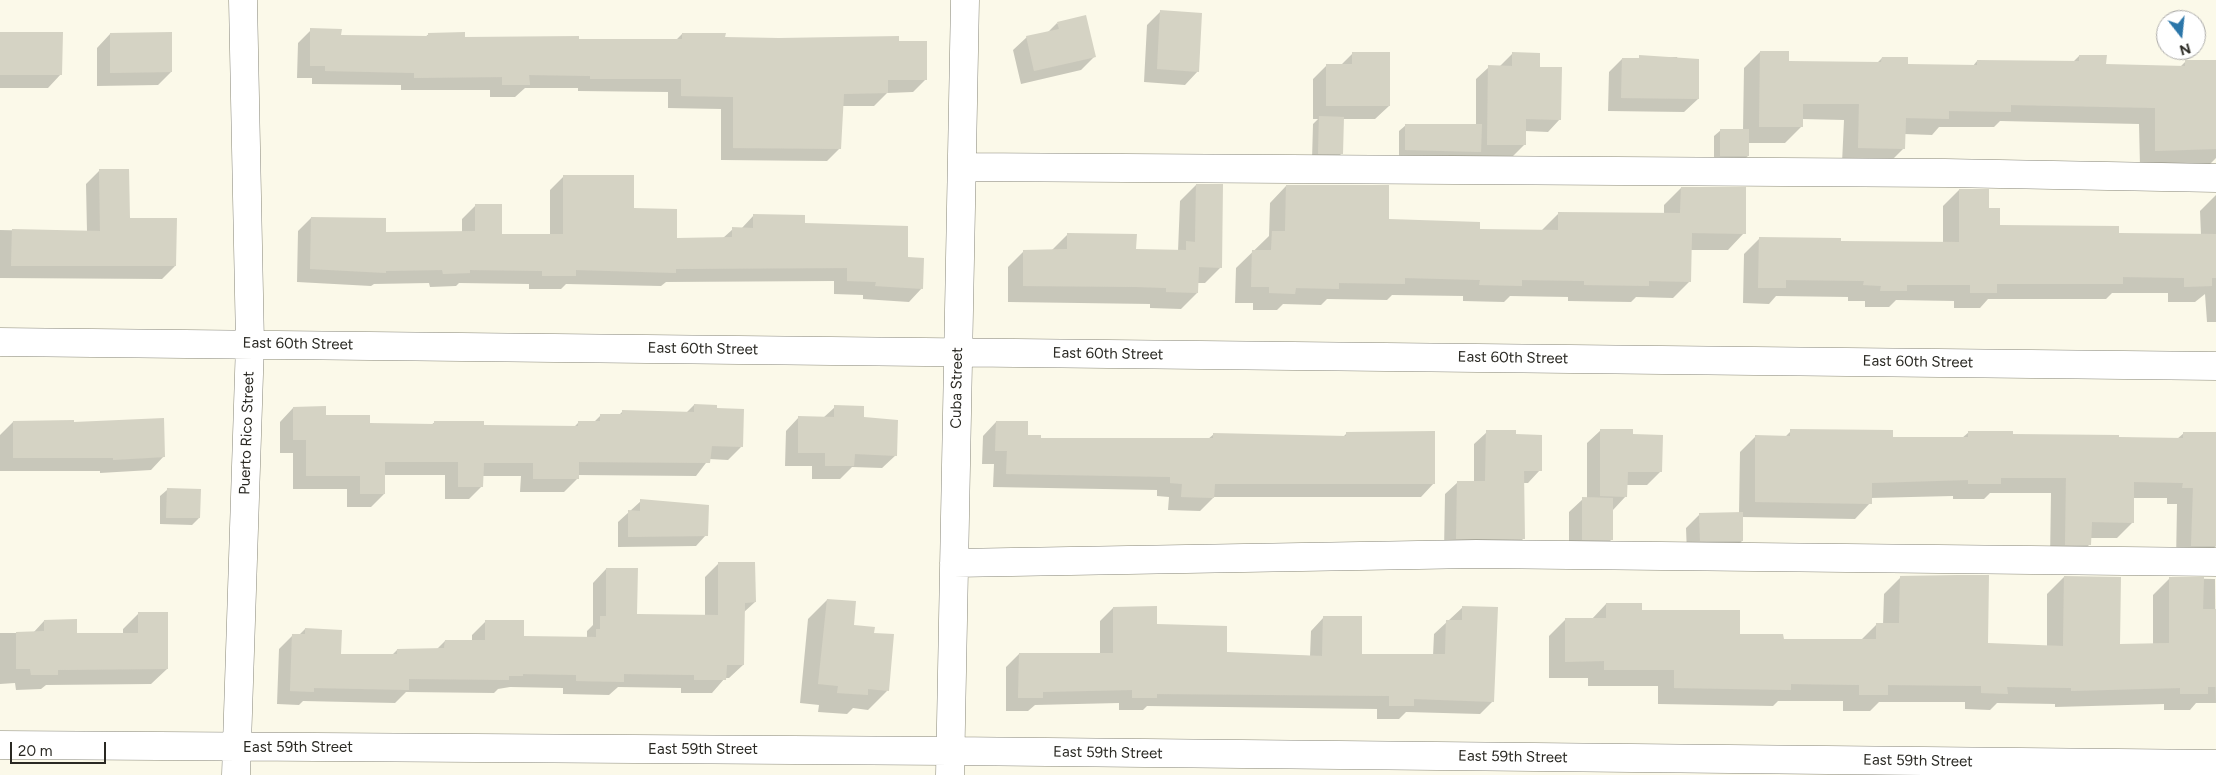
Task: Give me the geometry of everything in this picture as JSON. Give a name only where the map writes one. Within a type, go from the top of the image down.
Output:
[{"type":"street","name":"Puerto Rico Street","points":[[236,775],[250,343],[243,0]]},
{"type":"street","name":"Cuba Street","points":[[950,763],[965,0]]},
{"type":"street","points":[[962,167],[1945,173],[2216,178]]},
{"type":"street","name":"East 60th Street","points":[[0,342],[250,343],[2216,366]]},
{"type":"street","points":[[954,563],[1476,554],[2216,562]]},
{"type":"street","name":"East 59th Street","points":[[0,746],[237,748],[950,763],[2216,764]]},
{"type":"building","points":[[1160,10],[1202,13],[1199,72],[1157,69]]},
{"type":"building","points":[[1086,15],[1096,57],[1034,71],[1026,36],[1059,29],[1057,22]]},
{"type":"building","points":[[310,28],[342,29],[341,35],[428,36],[428,33],[465,32],[465,37],[579,36],[579,39],[682,39],[682,33],[726,33],[725,37],[779,38],[899,36],[899,41],[927,41],[927,80],[888,80],[888,93],[844,94],[841,149],[733,148],[733,97],[681,96],[681,79],[590,79],[590,76],[529,75],[530,85],[502,85],[502,77],[414,78],[414,73],[325,71],[325,66],[310,66]]},
{"type":"building","points":[[0,32],[63,32],[62,75],[0,75]]},
{"type":"building","points":[[172,32],[172,72],[110,73],[110,33]]},
{"type":"building","points":[[1760,51],[1789,51],[1789,61],[1881,62],[1882,57],[1908,57],[1908,64],[1977,65],[1977,60],[2079,61],[2079,55],[2107,55],[2106,64],[2185,66],[2185,60],[2216,60],[2216,149],[2155,151],[2155,108],[2011,105],[2011,112],[1949,111],[1949,119],[1906,118],[1905,149],[1858,148],[1859,104],[1803,104],[1803,127],[1759,127]]},
{"type":"building","points":[[1352,52],[1390,52],[1390,106],[1326,106],[1326,64],[1352,64]]},
{"type":"building","points":[[1512,52],[1540,53],[1540,67],[1562,67],[1561,120],[1526,119],[1526,145],[1487,145],[1488,65],[1512,66]]},
{"type":"building","points":[[1639,55],[1699,59],[1699,99],[1621,98],[1622,58],[1639,58]]},
{"type":"building","points":[[1319,116],[1344,117],[1343,154],[1318,154]]},
{"type":"building","points":[[1405,124],[1482,124],[1481,152],[1405,150]]},
{"type":"building","points":[[1720,129],[1749,129],[1749,156],[1720,156]]},
{"type":"building","points":[[99,169],[129,169],[130,218],[177,218],[176,266],[11,266],[12,229],[100,231]]},
{"type":"building","points":[[563,175],[634,175],[634,208],[677,209],[677,238],[732,237],[732,227],[753,228],[753,214],[805,215],[805,223],[908,226],[908,257],[924,258],[923,289],[875,286],[876,282],[847,281],[847,268],[676,269],[676,273],[576,270],[576,276],[542,276],[542,271],[470,270],[470,273],[443,274],[442,270],[386,271],[386,273],[310,269],[311,217],[386,218],[386,232],[475,231],[475,204],[502,204],[502,234],[563,234]]},
{"type":"building","points":[[1196,184],[1223,184],[1222,268],[1199,267],[1198,293],[1166,292],[1166,288],[1023,286],[1023,250],[1067,249],[1067,233],[1137,234],[1136,249],[1186,250],[1186,241],[1195,242]]},
{"type":"building","points":[[1286,185],[1389,185],[1389,219],[1480,222],[1480,229],[1558,230],[1558,212],[1680,213],[1681,187],[1746,187],[1746,234],[1692,233],[1691,282],[1649,281],[1649,286],[1584,285],[1584,281],[1522,280],[1522,286],[1479,285],[1480,280],[1405,278],[1405,284],[1339,283],[1339,289],[1296,288],[1295,294],[1269,293],[1269,287],[1251,287],[1252,250],[1271,250],[1272,231],[1285,231]]},
{"type":"building","points":[[1959,189],[1989,189],[1989,208],[2000,208],[2000,225],[2119,226],[2119,233],[2216,234],[2216,278],[2212,278],[2212,286],[2184,287],[2184,278],[2123,277],[2123,284],[1997,284],[1997,293],[1970,293],[1970,285],[1907,285],[1907,291],[1880,291],[1881,286],[1863,285],[1864,281],[1786,280],[1786,288],[1758,288],[1759,237],[1841,238],[1841,241],[1959,242]]},
{"type":"building","points":[[694,404],[717,405],[717,408],[744,409],[743,447],[712,446],[710,463],[579,462],[579,479],[533,479],[533,463],[484,463],[483,487],[458,487],[458,462],[385,462],[385,494],[360,494],[360,476],[306,476],[306,440],[293,440],[293,407],[326,406],[326,415],[370,415],[370,423],[434,424],[434,421],[484,421],[484,425],[578,426],[578,421],[600,421],[600,414],[622,414],[622,410],[694,412]]},
{"type":"building","points":[[834,405],[864,406],[864,417],[898,420],[897,456],[855,454],[854,466],[825,466],[825,453],[798,453],[798,416],[834,417]]},
{"type":"building","points":[[164,418],[165,457],[113,460],[113,458],[13,458],[13,421],[74,420],[74,422]]},
{"type":"building","points":[[996,421],[1028,421],[1028,435],[1041,435],[1041,438],[1213,438],[1213,433],[1346,436],[1346,432],[1435,431],[1435,484],[1215,484],[1214,498],[1181,497],[1182,484],[1170,483],[1170,477],[1006,474],[1007,451],[995,451]]},
{"type":"building","points":[[1600,429],[1633,429],[1633,434],[1663,435],[1662,472],[1628,472],[1627,497],[1600,496]]},
{"type":"building","points":[[1790,429],[1893,430],[1893,437],[1968,437],[1968,431],[2013,431],[2013,434],[2183,438],[2183,432],[2216,432],[2216,546],[2191,546],[2193,488],[2182,488],[2183,483],[2134,482],[2134,523],[2092,522],[2091,545],[2065,545],[2066,478],[2001,478],[2001,484],[1968,484],[1968,480],[1872,483],[1872,504],[1755,502],[1755,435],[1790,436]]},
{"type":"building","points":[[1486,430],[1516,430],[1516,434],[1542,435],[1542,471],[1524,471],[1525,539],[1456,539],[1457,481],[1485,481]]},
{"type":"building","points":[[167,488],[201,489],[200,518],[166,518]]},
{"type":"building","points":[[1582,497],[1613,498],[1613,540],[1582,540]]},
{"type":"building","points":[[640,499],[709,505],[708,536],[628,537],[628,510],[640,511]]},
{"type":"building","points":[[1743,512],[1743,541],[1700,541],[1699,513]]},
{"type":"building","points":[[718,562],[755,562],[756,602],[745,603],[744,665],[727,665],[726,680],[694,680],[694,675],[624,674],[624,682],[576,681],[576,675],[523,674],[523,676],[509,676],[509,680],[409,679],[409,690],[314,688],[314,692],[290,691],[292,634],[305,634],[305,628],[342,630],[341,654],[397,654],[397,649],[444,648],[445,640],[485,640],[485,620],[524,620],[524,636],[596,637],[596,629],[600,629],[600,616],[606,616],[606,568],[638,568],[637,614],[718,615]]},
{"type":"building","points":[[1989,575],[1988,643],[2063,646],[2064,576],[2121,577],[2120,644],[2169,643],[2169,577],[2204,577],[2203,609],[2216,609],[2216,687],[2208,687],[2208,694],[2180,694],[2180,688],[2071,691],[2071,688],[2007,687],[2008,694],[1981,693],[1981,686],[1888,685],[1888,695],[1859,695],[1859,685],[1791,684],[1791,690],[1674,688],[1674,670],[1604,670],[1604,661],[1565,662],[1565,618],[1606,618],[1606,603],[1642,603],[1642,610],[1740,610],[1740,634],[1783,634],[1784,639],[1876,639],[1876,623],[1899,623],[1900,576]]},
{"type":"building","points":[[827,599],[856,601],[854,625],[875,627],[874,633],[894,634],[889,691],[868,689],[868,695],[837,693],[838,686],[818,684]]},
{"type":"building","points":[[1157,606],[1157,624],[1227,626],[1227,652],[1322,656],[1323,616],[1362,616],[1362,654],[1445,654],[1446,620],[1462,620],[1462,606],[1498,607],[1494,702],[1414,699],[1414,706],[1389,706],[1389,696],[1157,694],[1157,698],[1132,698],[1132,690],[1043,692],[1043,698],[1018,698],[1019,653],[1113,653],[1113,607]]},
{"type":"building","points":[[138,612],[168,612],[168,669],[58,670],[58,675],[31,675],[30,669],[16,669],[16,632],[44,631],[44,620],[77,619],[77,633],[138,633]]}]
